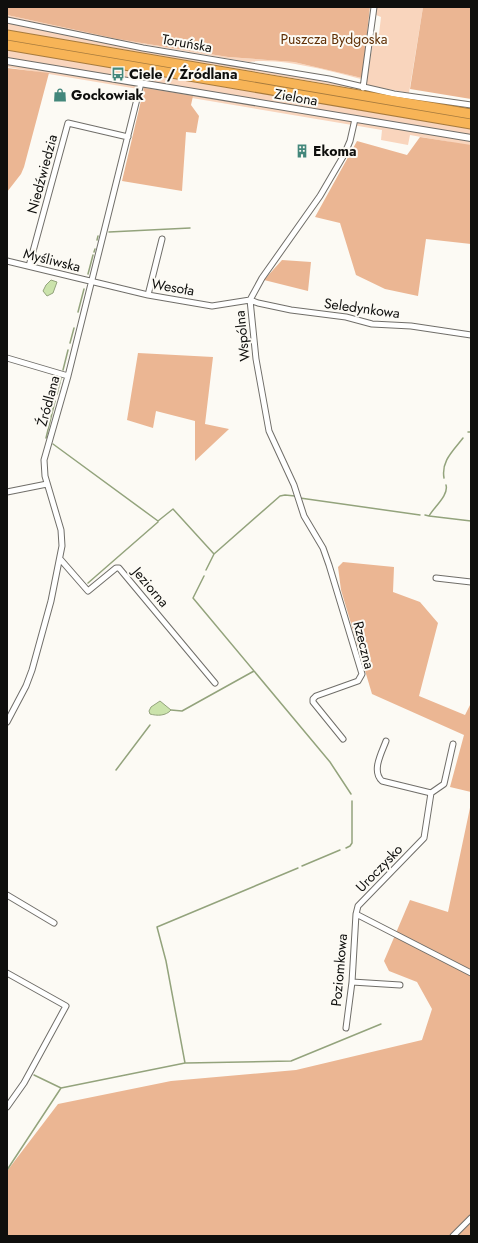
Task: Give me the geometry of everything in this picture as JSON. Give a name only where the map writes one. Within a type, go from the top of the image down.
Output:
[{"type":"highway","points":[[7,35],[471,114]]},
{"type":"highway","points":[[7,45],[471,124]]},
{"type":"street","points":[[374,7],[363,88],[471,105]]},
{"type":"street","name":"Toruńska","points":[[7,20],[106,41],[329,80],[363,88]]},
{"type":"street","name":"Zielona","points":[[7,61],[471,138]]},
{"type":"street","name":"Źródlana","points":[[7,722],[26,686],[32,670],[61,560],[61,530],[47,484],[44,470],[44,460],[68,376],[142,83]]},
{"type":"street","name":"Wspólna","points":[[330,565],[323,548],[304,516],[294,485],[269,430],[256,359],[250,300],[266,272],[320,196],[344,155],[351,137],[355,119]]},
{"type":"street","name":"Niedźwiedzia","points":[[29,266],[68,124],[128,137]]},
{"type":"street","points":[[148,295],[162,239]]},
{"type":"street","name":"Myśliwska","points":[[7,261],[91,282]]},
{"type":"street","name":"Wesoła","points":[[91,282],[148,295],[212,306],[250,300]]},
{"type":"street","name":"Seledynkowa","points":[[250,300],[291,310],[346,317],[372,324],[411,326],[471,335]]},
{"type":"street","points":[[7,358],[68,376]]},
{"type":"street","points":[[7,492],[47,484]]},
{"type":"street","name":"Jeziorna","points":[[61,560],[88,591],[116,568],[120,568],[215,684]]},
{"type":"street","name":"Rzeczna","points":[[330,565],[362,674],[358,681],[316,696],[313,699],[313,702],[343,739]]},
{"type":"street","points":[[436,578],[471,582]]},
{"type":"street","points":[[386,740],[377,770],[379,778],[431,793],[444,784],[453,744]]},
{"type":"street","name":"Uroczysko","points":[[431,793],[424,838],[358,906],[356,914],[471,973]]},
{"type":"street","points":[[7,895],[54,923]]},
{"type":"street","name":"Poziomkowa","points":[[346,1028],[352,982],[356,914]]},
{"type":"street","points":[[7,973],[66,1006],[24,1083],[7,1107]]},
{"type":"street","points":[[352,982],[400,986]]},
{"type":"street","points":[[453,1236],[471,1218]]},
{"type":"shaded area","points":[[377,7],[423,7],[409,93],[366,85],[374,35],[379,34],[381,17],[376,15]]},
{"type":"shaded area","points":[[7,15],[117,39],[228,57],[294,62],[362,78],[289,63],[275,61],[249,62],[106,38],[7,17]]},
{"type":"shaded area","points":[[7,23],[359,88],[471,107],[471,108],[7,30]]},
{"type":"shaded area","points":[[7,50],[471,129],[471,155],[450,142],[410,135],[408,145],[381,140],[382,130],[7,67]]},
{"type":"shaded area","points":[[51,280],[57,282],[53,293],[47,296],[43,291]]},
{"type":"shaded area","points":[[160,701],[171,710],[161,715],[150,714],[149,711],[151,707]]},
{"type":"green space","name":"Puszcza Bydgoska","points":[[7,7],[370,7],[362,78],[294,62],[228,57],[117,39],[7,15]]},
{"type":"green space","name":"Puszcza Bydgoska","points":[[423,7],[471,7],[471,99],[410,89]]},
{"type":"green space","points":[[7,68],[49,73],[24,167],[21,174],[7,192]]},
{"type":"green space","points":[[144,88],[193,96],[191,105],[199,116],[196,133],[186,132],[182,191],[122,181]]},
{"type":"green space","points":[[420,137],[471,145],[471,244],[426,239],[418,296],[385,289],[356,275],[340,223],[315,217],[357,141],[407,155]]},
{"type":"green space","points":[[282,260],[311,262],[308,291],[264,280]]},
{"type":"green space","points":[[138,353],[213,357],[205,424],[229,429],[195,461],[195,421],[156,411],[153,428],[127,420]]},
{"type":"green space","points":[[343,562],[394,567],[393,592],[420,602],[438,623],[419,696],[465,715],[471,703],[471,792],[450,787],[464,735],[372,694],[341,590],[338,567]]},
{"type":"green space","points":[[471,803],[471,1236],[7,1236],[7,1171],[58,1104],[171,1081],[296,1070],[422,1040],[432,1009],[417,982],[389,971],[384,961],[410,900],[448,912]]},
{"type":"waterway","points":[[109,232],[190,228]]},
{"type":"waterway","points":[[97,240],[98,236]]},
{"type":"waterway","points":[[88,274],[93,255]]},
{"type":"waterway","points":[[78,312],[84,289]]},
{"type":"waterway","points":[[70,343],[74,328]]},
{"type":"waterway","points":[[63,370],[68,350]]},
{"type":"waterway","points":[[57,394],[61,378]]},
{"type":"waterway","points":[[46,438],[55,401]]},
{"type":"waterway","points":[[444,478],[444,466],[446,461],[463,438]]},
{"type":"waterway","points":[[53,444],[158,521],[173,509],[214,554]]},
{"type":"waterway","points":[[425,515],[429,516],[440,501],[445,493],[446,485]]},
{"type":"waterway","points":[[206,570],[214,554],[280,496],[295,496]]},
{"type":"waterway","points":[[300,498],[420,515]]},
{"type":"waterway","points":[[429,516],[471,521]]},
{"type":"waterway","points":[[88,583],[158,522]]},
{"type":"waterway","points":[[204,576],[193,598],[330,762],[351,794]]},
{"type":"waterway","points":[[171,710],[182,711],[254,671]]},
{"type":"waterway","points":[[116,770],[150,725]]},
{"type":"waterway","points":[[346,848],[352,843],[352,801]]},
{"type":"waterway","points":[[302,866],[340,850]]},
{"type":"waterway","points":[[7,1170],[61,1088],[185,1063],[166,961],[157,927],[298,868]]},
{"type":"waterway","points":[[186,1063],[291,1061],[381,1024]]},
{"type":"waterway","points":[[34,1075],[61,1088]]},
{"type":"place","name":"Ciele / Źródlana","points":[[118,74]]},
{"type":"place","name":"Gockowiak","points":[[60,95]]},
{"type":"place","name":"Ekoma","points":[[302,151]]}]
